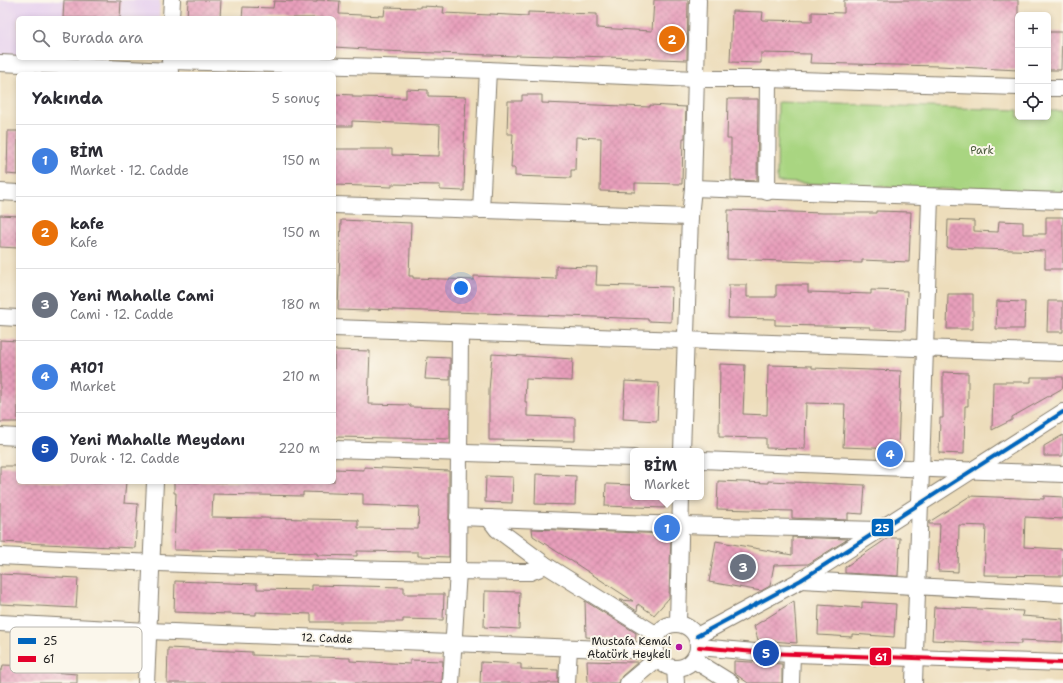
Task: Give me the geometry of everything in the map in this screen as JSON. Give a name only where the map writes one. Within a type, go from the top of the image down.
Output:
[{"type":"street","points":[[172,0],[172,16]]},
{"type":"street","points":[[682,448],[698,0]]},
{"type":"street","points":[[0,63],[488,70],[696,79],[768,79],[1015,87]]},
{"type":"street","points":[[482,210],[488,70]]},
{"type":"street","points":[[767,192],[768,79]]},
{"type":"street","points":[[1051,88],[1063,88]]},
{"type":"street","points":[[692,188],[767,192],[1063,201]]},
{"type":"street","points":[[0,192],[16,193]]},
{"type":"street","points":[[914,683],[930,197]]},
{"type":"street","points":[[336,205],[690,217]]},
{"type":"street","points":[[0,317],[16,318]]},
{"type":"street","points":[[336,328],[1063,353]]},
{"type":"street","points":[[451,683],[458,571],[460,333]]},
{"type":"street","points":[[731,683],[697,648],[692,629],[686,625],[678,623],[666,626],[656,635],[654,646],[656,654],[662,663],[668,667],[675,676],[682,667],[688,665],[697,648],[1063,412]]},
{"type":"street","points":[[0,436],[16,437]]},
{"type":"street","points":[[336,449],[630,458]]},
{"type":"street","points":[[704,460],[1063,474]]},
{"type":"street","points":[[146,683],[155,484]]},
{"type":"street","points":[[678,623],[681,500]]},
{"type":"street","points":[[458,516],[880,530]]},
{"type":"street","points":[[490,518],[497,529],[544,564],[656,635]]},
{"type":"street","points":[[0,556],[151,563],[458,571],[530,572],[538,569],[544,564]]},
{"type":"street","points":[[801,580],[1063,594]]},
{"type":"street","name":"12. Cadde","points":[[0,623],[74,627]]},
{"type":"street","name":"12. Cadde","points":[[142,631],[569,648],[656,654]]},
{"type":"street","points":[[567,683],[569,648]]},
{"type":"street","points":[[697,648],[792,654],[1063,663]]},
{"type":"street","points":[[628,683],[656,654]]},
{"type":"street","points":[[791,683],[792,654]]},
{"type":"shaded area","points":[[0,0],[160,0],[159,16],[16,16],[16,56],[0,55]]},
{"type":"green space","name":"Park","points":[[778,102],[1015,110],[1015,120],[1051,120],[1051,111],[1063,111],[1063,194],[777,182]]},
{"type":"building","points":[[64,0],[121,1],[120,16],[63,16]]},
{"type":"building","points":[[188,0],[221,0],[220,16],[187,16]]},
{"type":"building","points":[[317,0],[340,1],[339,14],[384,16],[385,7],[420,8],[420,6],[444,7],[443,13],[528,16],[528,12],[597,14],[597,28],[652,31],[654,0],[688,0],[687,60],[553,55],[515,56],[383,51],[336,47],[336,16],[242,16],[243,7],[273,8],[274,1],[317,2]]},
{"type":"building","points":[[844,0],[1018,0],[1018,12],[1015,12],[1015,70],[939,66],[810,63],[811,54],[761,53],[761,63],[730,62],[732,11],[763,12],[762,20],[812,21],[812,12],[844,13]]},
{"type":"building","points":[[1051,32],[1062,32],[1061,70],[1051,70]]},
{"type":"building","points":[[406,89],[428,90],[428,96],[466,97],[464,191],[440,190],[440,185],[392,184],[392,187],[336,185],[336,149],[392,149],[392,155],[439,156],[440,125],[352,121],[352,126],[336,126],[336,94],[353,95],[353,97],[406,98]]},
{"type":"building","points":[[522,95],[542,95],[542,103],[686,107],[685,138],[683,138],[682,184],[635,183],[635,192],[600,191],[601,138],[576,137],[575,170],[571,170],[571,178],[515,176],[515,168],[511,168],[513,134],[507,134],[508,101],[522,101]]},
{"type":"building","points":[[728,99],[758,99],[757,181],[731,180],[731,139],[727,139]]},
{"type":"building","points":[[8,131],[16,131],[16,175],[7,174]]},
{"type":"building","points":[[728,210],[823,213],[876,213],[876,211],[911,212],[909,262],[862,260],[862,263],[727,259]]},
{"type":"building","points":[[0,215],[16,216],[16,248],[0,247]]},
{"type":"building","points":[[1046,217],[1063,217],[1063,269],[1045,269],[1045,251],[947,248],[948,220],[974,221],[974,231],[998,232],[999,221],[1023,222],[1023,234],[1046,234]]},
{"type":"building","points":[[341,220],[411,223],[409,276],[413,276],[413,278],[474,280],[474,276],[556,279],[556,266],[597,267],[596,285],[672,287],[671,322],[648,321],[648,319],[595,317],[368,309],[368,311],[338,310]]},
{"type":"building","points":[[729,285],[747,285],[747,297],[776,297],[776,285],[808,285],[808,292],[871,294],[871,290],[907,291],[905,330],[870,329],[870,327],[775,325],[775,319],[728,318]]},
{"type":"building","points":[[948,294],[973,294],[973,329],[947,329]]},
{"type":"building","points":[[997,301],[1025,302],[1024,329],[996,329]]},
{"type":"building","points":[[1048,301],[1063,301],[1063,332],[1047,332]]},
{"type":"building","points":[[0,340],[16,341],[16,422],[0,422]]},
{"type":"building","points":[[336,350],[370,351],[368,404],[450,408],[450,439],[336,437]]},
{"type":"building","points":[[492,354],[573,359],[572,381],[526,379],[525,402],[527,402],[527,416],[575,418],[575,441],[489,440],[489,391]]},
{"type":"building","points":[[427,357],[450,358],[450,380],[425,379]]},
{"type":"building","points":[[720,364],[745,365],[743,414],[767,415],[768,365],[901,371],[898,449],[843,447],[845,404],[806,403],[805,449],[766,448],[766,438],[719,437]]},
{"type":"building","points":[[943,372],[968,373],[968,406],[965,406],[964,454],[939,453],[940,418],[943,418]]},
{"type":"building","points":[[1031,377],[1063,377],[1063,388],[1012,417],[1012,420],[992,430],[993,382],[1031,382]]},
{"type":"building","points":[[625,381],[659,383],[657,421],[623,419]]},
{"type":"building","points":[[1063,435],[1063,456],[1044,456],[1044,446]]},
{"type":"building","points":[[0,466],[16,466],[16,484],[126,484],[124,503],[138,504],[135,548],[0,542]]},
{"type":"building","points":[[364,467],[449,471],[449,557],[418,556],[418,552],[357,551],[357,556],[317,555],[317,553],[267,551],[174,550],[176,493],[174,493],[174,484],[336,484],[336,469],[364,470]],"holes":[[[303,492],[363,494],[363,505],[419,507],[418,529],[358,528],[358,520],[212,517],[213,494],[303,496]]]},
{"type":"building","points":[[536,474],[576,476],[575,505],[535,504]]},
{"type":"building","points":[[486,476],[513,477],[512,503],[485,502]]},
{"type":"building","points":[[718,481],[768,483],[768,481],[865,485],[863,514],[848,513],[848,520],[792,518],[792,511],[717,509]]},
{"type":"building","points":[[606,484],[630,485],[630,500],[665,500],[665,508],[605,506]]},
{"type":"building","points":[[970,496],[1044,499],[1044,496],[1063,497],[1063,519],[1025,517],[1024,547],[1063,549],[1063,576],[984,575],[986,526],[959,525],[958,572],[938,571],[940,524],[929,524],[929,522]]},
{"type":"building","points":[[532,529],[671,534],[669,598],[654,615],[638,604],[637,611],[620,600],[633,601],[533,536]]},
{"type":"building","points":[[792,537],[848,539],[808,564],[774,565],[770,586],[761,591],[709,582],[716,541],[792,555]]},
{"type":"building","points":[[888,538],[900,538],[898,576],[845,573],[845,567]]},
{"type":"building","points":[[0,574],[78,578],[76,608],[0,604]]},
{"type":"building","points":[[175,581],[257,584],[257,589],[312,590],[312,585],[404,587],[404,594],[444,594],[443,620],[403,619],[403,622],[311,622],[311,614],[256,612],[256,615],[174,612]]},
{"type":"building","points":[[485,591],[520,592],[519,629],[484,627]]},
{"type":"building","points":[[585,601],[636,633],[635,641],[586,637]]},
{"type":"building","points":[[794,601],[797,643],[758,640],[754,626]]},
{"type":"building","points":[[862,602],[896,604],[894,637],[852,634],[852,637],[818,635],[819,605],[862,608]]},
{"type":"building","points":[[934,607],[1023,611],[1022,616],[1063,619],[1063,642],[1021,640],[1021,644],[932,640]]},
{"type":"building","points":[[168,648],[252,652],[252,655],[350,658],[350,661],[410,664],[410,660],[443,661],[442,683],[167,683]]},
{"type":"building","points":[[587,661],[638,662],[622,676],[619,683],[588,683]]},
{"type":"building","points":[[734,661],[782,664],[782,683],[748,683],[734,673]]},
{"type":"building","points":[[481,662],[521,664],[521,669],[558,670],[558,683],[480,683]]},
{"type":"building","points":[[3,665],[10,665],[10,673],[77,674],[77,683],[0,683],[0,670],[2,670]]},
{"type":"transit line","name":"25","points":[[697,636],[801,580],[1063,412]]},
{"type":"transit line","name":"61","points":[[699,647],[766,653],[1063,663]]},
{"type":"place","name":"kafe","points":[[672,39]]},
{"type":"place","name":"A101","points":[[890,454]]},
{"type":"place","name":"BİM","points":[[667,528]]},
{"type":"place","name":"Yeni Mahalle Cami","points":[[743,567]]},
{"type":"place","name":"Mustafa Kemal Atatürk Heykeli","points":[[679,647]]},
{"type":"place","name":"Yeni Mahalle Meydanı","points":[[766,653]]}]
